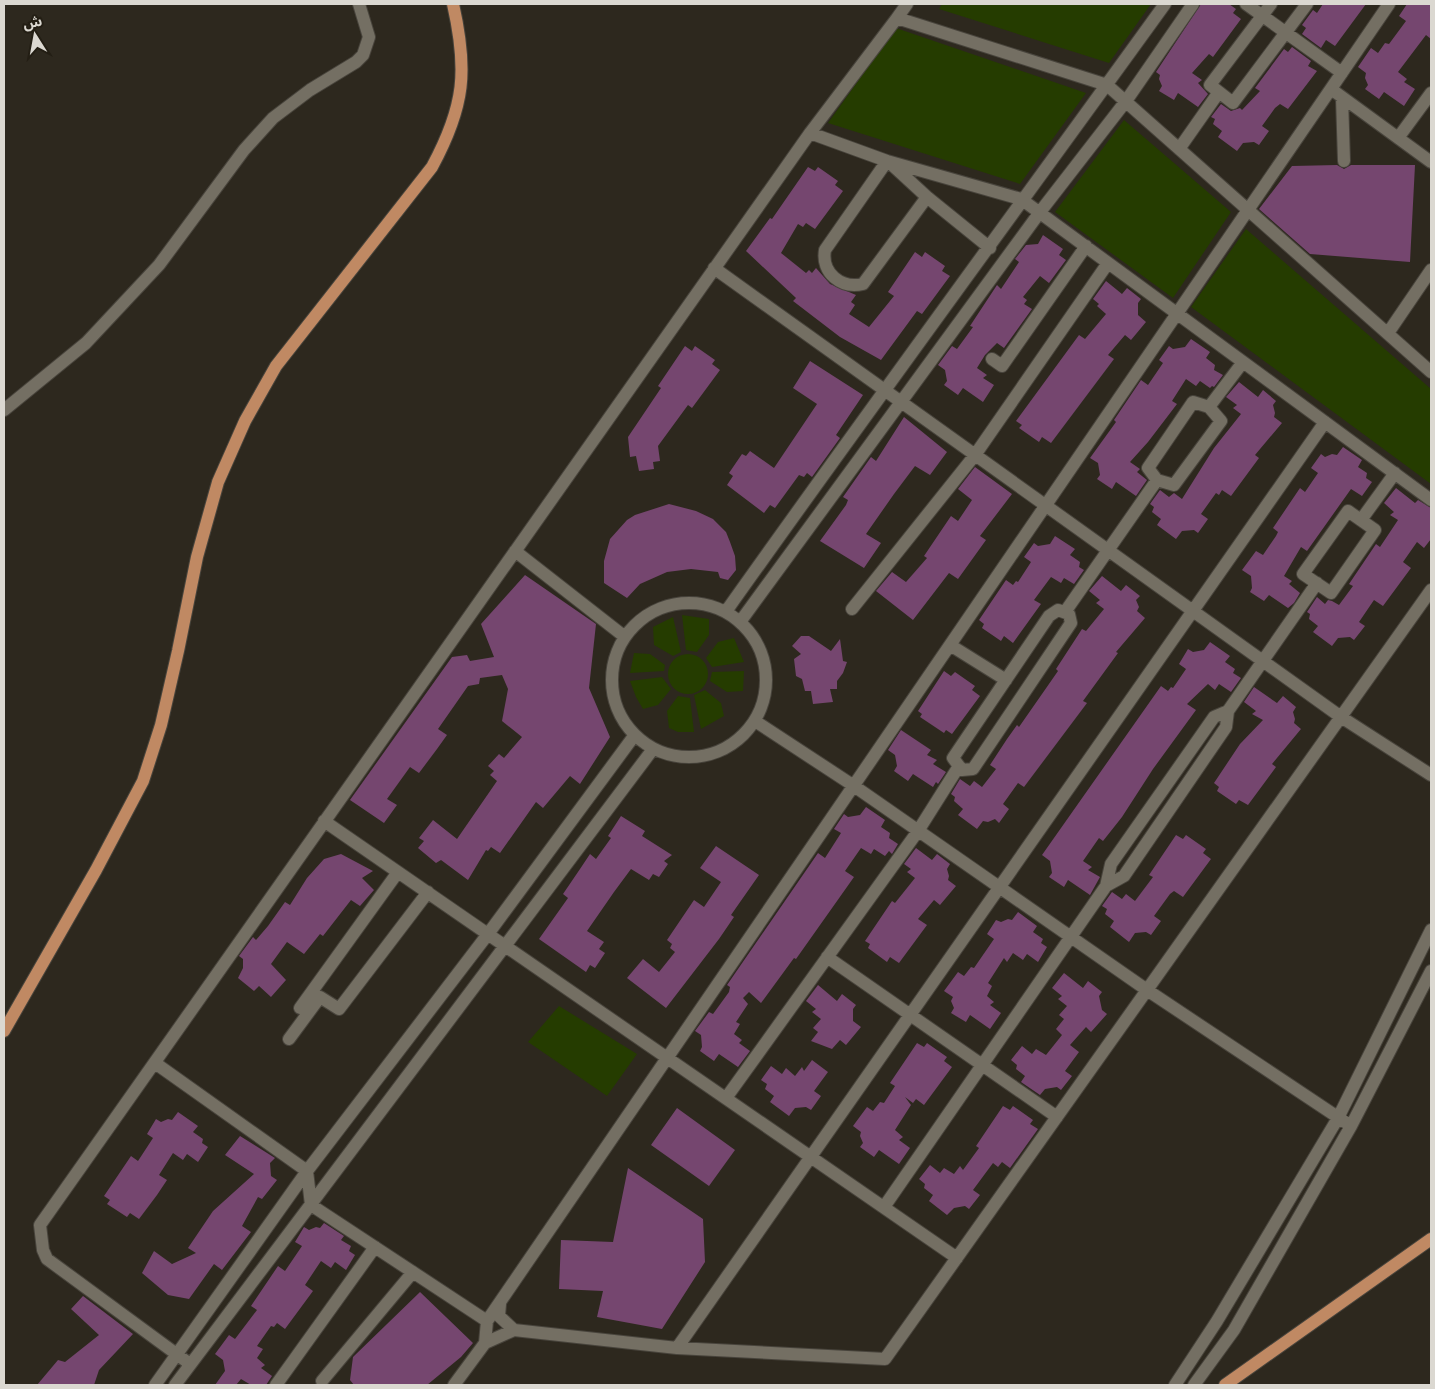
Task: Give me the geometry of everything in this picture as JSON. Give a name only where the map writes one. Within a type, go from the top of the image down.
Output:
[{"type":"main road","points":[[4,1031],[96,870],[143,781],[161,725],[197,557],[218,482],[245,421],[276,366],[432,166],[449,136],[458,109],[463,59],[461,38],[453,4]]},
{"type":"main road","points":[[1225,1385],[1431,1240]]},
{"type":"street","points":[[4,410],[86,343],[159,265],[244,150],[273,118],[310,90],[356,62],[363,54],[369,37],[358,4]]},
{"type":"street","points":[[190,1364],[46,1259],[40,1225],[714,268],[810,133],[907,4]]},
{"type":"street","points":[[727,610],[883,390],[990,248],[1021,199],[1165,4]]},
{"type":"street","points":[[740,622],[1040,212],[1126,101],[1193,4]]},
{"type":"street","points":[[1246,4],[1342,73]]},
{"type":"street","points":[[1271,4],[1210,85],[1233,103],[1308,4]]},
{"type":"street","points":[[485,1343],[487,1321],[1389,4]]},
{"type":"street","points":[[897,18],[1106,84],[1431,372]]},
{"type":"street","points":[[1331,90],[1431,162]]},
{"type":"street","points":[[1179,149],[1219,92]]},
{"type":"street","points":[[1398,138],[1431,93]]},
{"type":"street","points":[[1342,98],[1344,160]]},
{"type":"street","points":[[810,133],[887,161],[1021,199],[1431,500]]},
{"type":"street","points":[[887,161],[927,197],[990,248]]},
{"type":"street","points":[[887,161],[825,250],[823,261],[828,271],[838,280],[853,286],[863,284],[927,197]]},
{"type":"street","points":[[992,359],[1002,366],[1086,246]]},
{"type":"street","points":[[852,609],[975,455],[1108,263]]},
{"type":"street","points":[[714,268],[1263,662],[1341,717],[1431,775]]},
{"type":"street","points":[[1388,333],[1431,270]]},
{"type":"street","points":[[1209,407],[1243,362]]},
{"type":"street","points":[[1193,402],[1209,407],[1221,421],[1174,486],[1157,480],[1148,468],[1193,402]]},
{"type":"street","points":[[677,1348],[1325,422]]},
{"type":"street","points":[[1361,520],[1395,473]]},
{"type":"street","points":[[1065,612],[1157,480]]},
{"type":"street","points":[[1348,511],[1375,530],[1331,593],[1317,584],[1303,574],[1348,511]]},
{"type":"street","points":[[778,539],[793,548]]},
{"type":"street","points":[[515,551],[625,637]]},
{"type":"street","points":[[1106,886],[1124,876],[1130,868],[1226,727],[1228,711],[1317,584]]},
{"type":"street","points":[[454,1385],[485,1343],[514,1330],[677,1348],[885,1359],[1431,590]]},
{"type":"street","points":[[692,603],[727,610],[740,622],[749,631],[759,647],[765,665],[767,685],[763,704],[755,721],[740,739],[727,747],[698,757],[675,757],[653,749],[634,736],[618,712],[611,685],[612,667],[618,649],[630,629],[648,614],[669,605],[692,603]]},
{"type":"street","points":[[1058,610],[1065,612],[1069,614],[1071,623],[973,769],[962,770],[952,758],[1050,616],[1058,610]]},
{"type":"street","points":[[950,645],[1006,680]]},
{"type":"street","points":[[884,1207],[1106,886],[1111,864],[1214,717],[1228,711]]},
{"type":"street","points":[[755,721],[854,786],[1147,990],[1351,1126]]},
{"type":"street","points":[[155,1385],[308,1171],[488,934],[634,736]]},
{"type":"street","points":[[175,1385],[653,749]]},
{"type":"street","points":[[726,1098],[918,831],[959,766]]},
{"type":"street","points":[[324,821],[957,1258]]},
{"type":"street","points":[[300,1008],[398,872]]},
{"type":"street","points":[[289,1040],[320,997],[339,1009],[428,892]]},
{"type":"street","points":[[1175,1385],[1222,1313],[1338,1118],[1431,930]]},
{"type":"street","points":[[827,957],[1057,1117]]},
{"type":"street","points":[[1194,1385],[1234,1330],[1351,1126],[1431,971]]},
{"type":"street","points":[[155,1062],[308,1171],[311,1205]]},
{"type":"street","points":[[311,1205],[487,1321]]},
{"type":"street","points":[[276,1385],[375,1247]]},
{"type":"street","points":[[322,1381],[413,1272]]},
{"type":"street","points":[[500,1304],[498,1316],[514,1330]]},
{"type":"green space","points":[[942,4],[1151,4],[1109,63],[939,9]]},
{"type":"green space","points":[[896,28],[1086,93],[1020,184],[828,123]]},
{"type":"green space","points":[[1124,120],[1231,212],[1173,298],[1055,212]]},
{"type":"green space","points":[[1246,229],[1431,389],[1431,484],[1191,307]]},
{"type":"green space","points":[[682,615],[709,619],[709,635],[697,652],[686,650]]},
{"type":"green space","points":[[673,617],[681,652],[673,656],[654,645],[653,627]]},
{"type":"green space","points":[[734,638],[744,662],[712,667],[706,658],[718,642]]},
{"type":"green space","points":[[634,653],[650,654],[665,665],[664,671],[630,673]]},
{"type":"green space","points":[[688,654],[702,660],[708,674],[702,688],[688,694],[674,688],[668,674],[674,660]]},
{"type":"green space","points":[[744,671],[743,691],[727,692],[710,681],[712,672]]},
{"type":"green space","points":[[662,677],[671,689],[658,705],[643,709],[630,681]]},
{"type":"green space","points":[[705,690],[721,703],[724,716],[701,729],[694,695]]},
{"type":"green space","points":[[678,696],[690,698],[694,732],[678,732],[669,728],[667,711]]},
{"type":"green space","points":[[559,1006],[637,1054],[607,1096],[528,1042]]},
{"type":"building","points":[[1201,4],[1229,4],[1236,9],[1233,13],[1241,19],[1213,57],[1209,54],[1192,73],[1202,80],[1198,83],[1208,94],[1198,107],[1178,93],[1174,100],[1159,91],[1162,86],[1159,79],[1160,75],[1156,72]]},
{"type":"building","points":[[1323,4],[1366,4],[1335,46],[1326,40],[1321,48],[1302,34],[1306,28],[1302,25],[1313,10],[1317,13]]},
{"type":"building","points":[[1407,4],[1431,4],[1431,39],[1426,35],[1398,72],[1407,79],[1404,82],[1415,89],[1404,106],[1384,92],[1379,99],[1365,89],[1368,85],[1365,78],[1366,73],[1358,67],[1371,48],[1378,53],[1385,43],[1389,44],[1406,21],[1399,16]]},
{"type":"building","points":[[1292,47],[1311,61],[1308,66],[1317,71],[1288,109],[1280,104],[1275,108],[1262,126],[1269,131],[1259,145],[1254,142],[1243,143],[1237,151],[1218,137],[1222,131],[1213,124],[1215,119],[1211,117],[1221,104],[1231,111],[1240,108],[1242,110],[1260,91],[1255,88],[1284,49],[1288,52]]},
{"type":"building","points":[[1337,165],[1344,169],[1351,165],[1415,165],[1410,262],[1310,254],[1259,209],[1292,166]]},
{"type":"building","points":[[808,167],[815,171],[818,167],[838,181],[835,185],[843,191],[815,229],[806,223],[803,227],[798,224],[781,253],[806,273],[809,270],[812,273],[816,268],[830,284],[856,295],[851,302],[855,305],[849,314],[869,327],[894,296],[888,292],[915,252],[922,257],[925,252],[945,266],[942,271],[950,276],[922,314],[917,311],[881,360],[840,337],[793,301],[796,298],[746,251],[770,218],[772,219]]},
{"type":"building","points":[[1043,235],[1063,249],[1059,255],[1066,260],[1049,283],[1040,276],[1023,297],[1027,300],[1024,304],[1032,309],[1004,348],[997,343],[985,355],[977,368],[987,375],[983,378],[994,385],[983,402],[963,388],[958,395],[944,385],[947,381],[945,370],[938,365],[952,346],[957,349],[973,327],[970,326],[997,285],[1001,289],[1019,262],[1015,259],[1026,245],[1038,244]]},
{"type":"building","points":[[1106,281],[1122,294],[1127,288],[1141,299],[1138,303],[1138,315],[1146,322],[1131,340],[1125,335],[1108,355],[1114,359],[1051,443],[1042,437],[1039,442],[1019,428],[1022,425],[1016,421],[1079,335],[1085,339],[1106,314],[1097,306],[1099,304],[1093,299]]},
{"type":"building","points":[[1191,339],[1210,352],[1206,358],[1215,365],[1214,370],[1223,375],[1214,387],[1210,388],[1200,381],[1196,386],[1186,379],[1172,401],[1177,404],[1130,462],[1140,469],[1137,472],[1147,480],[1136,496],[1116,482],[1112,489],[1097,479],[1100,475],[1098,463],[1090,458],[1116,422],[1114,420],[1141,380],[1148,385],[1163,363],[1159,360],[1169,346],[1173,349],[1185,347]]},
{"type":"building","points":[[685,346],[692,351],[695,346],[715,360],[712,364],[720,370],[692,408],[688,405],[658,446],[660,461],[653,462],[654,469],[639,471],[636,456],[630,457],[628,437],[661,388],[658,386]]},
{"type":"building","points":[[810,361],[863,395],[836,435],[840,438],[812,477],[807,473],[804,477],[799,475],[775,508],[770,505],[764,513],[727,485],[733,476],[729,473],[742,454],[746,456],[750,451],[774,468],[817,404],[793,388]]},
{"type":"building","points":[[1239,382],[1258,397],[1263,390],[1276,401],[1273,405],[1274,417],[1282,423],[1255,455],[1259,458],[1231,496],[1222,490],[1219,495],[1216,493],[1201,514],[1208,519],[1198,533],[1194,530],[1182,531],[1176,539],[1157,525],[1161,519],[1152,512],[1154,507],[1150,504],[1160,490],[1169,497],[1174,493],[1182,499],[1214,448],[1241,414],[1233,408],[1237,405],[1226,397]]},
{"type":"building","points":[[904,417],[947,452],[930,475],[915,466],[894,494],[866,534],[881,543],[864,568],[820,541],[846,505],[848,500],[843,497],[871,457],[876,461]]},
{"type":"building","points":[[1343,447],[1362,460],[1358,467],[1367,473],[1366,478],[1372,482],[1362,496],[1351,489],[1307,551],[1301,547],[1284,576],[1292,581],[1289,584],[1300,593],[1294,603],[1288,608],[1269,595],[1264,601],[1250,592],[1252,588],[1251,576],[1242,570],[1256,551],[1263,555],[1276,536],[1278,532],[1273,528],[1300,488],[1305,492],[1318,473],[1311,468],[1321,454],[1325,457],[1332,454],[1337,455]]},
{"type":"building","points":[[975,467],[1012,494],[980,536],[986,540],[958,579],[949,573],[913,620],[876,591],[892,572],[906,582],[927,558],[924,556],[951,516],[958,521],[972,500],[958,489]]},
{"type":"building","points":[[1396,488],[1415,503],[1418,500],[1431,508],[1431,539],[1424,548],[1417,542],[1403,562],[1411,568],[1383,606],[1374,600],[1359,622],[1365,626],[1354,640],[1350,637],[1338,638],[1332,646],[1313,632],[1318,626],[1309,619],[1310,614],[1307,612],[1317,597],[1325,604],[1328,600],[1339,605],[1353,586],[1349,584],[1376,544],[1380,547],[1398,520],[1390,515],[1394,512],[1384,503]]},
{"type":"building","points":[[669,504],[696,511],[713,519],[726,532],[735,556],[736,570],[728,580],[720,578],[718,572],[691,569],[667,572],[640,584],[627,598],[604,583],[604,561],[610,539],[627,520],[635,515]]},
{"type":"building","points":[[1055,536],[1075,549],[1070,555],[1080,562],[1079,567],[1084,570],[1074,584],[1064,578],[1061,583],[1051,577],[1034,600],[1041,604],[1013,643],[1004,636],[1001,641],[982,628],[984,624],[979,620],[1006,580],[1013,585],[1016,581],[1018,582],[1031,562],[1024,557],[1034,543],[1038,546],[1050,544]]},
{"type":"building","points":[[525,575],[596,624],[589,688],[610,737],[580,784],[570,776],[543,808],[536,802],[500,853],[491,847],[488,851],[486,850],[468,880],[441,860],[436,863],[418,848],[424,841],[419,838],[433,820],[457,839],[497,781],[490,775],[494,771],[488,766],[499,754],[504,758],[522,737],[502,721],[508,689],[502,675],[480,678],[479,684],[468,686],[438,729],[447,735],[437,749],[419,773],[410,767],[387,799],[397,805],[384,823],[350,800],[452,657],[467,655],[470,661],[494,657],[481,624]]},
{"type":"building","points":[[1102,576],[1121,591],[1126,585],[1140,596],[1136,600],[1139,607],[1137,611],[1145,618],[1116,652],[1118,653],[1083,701],[1087,703],[1024,787],[1018,783],[1003,804],[1009,809],[999,823],[995,819],[988,822],[983,821],[977,829],[958,815],[963,809],[954,801],[955,797],[951,794],[960,779],[970,786],[974,781],[982,787],[996,769],[990,765],[1007,739],[1017,725],[1019,727],[1058,671],[1056,669],[1082,629],[1086,631],[1104,609],[1096,603],[1100,600],[1089,591]]},
{"type":"building","points":[[801,636],[809,636],[831,651],[840,639],[843,661],[847,662],[843,673],[837,681],[837,689],[830,689],[833,702],[813,704],[811,691],[805,691],[802,679],[796,676],[794,659],[801,654],[792,646]]},
{"type":"building","points":[[1210,642],[1230,656],[1225,662],[1235,669],[1233,673],[1241,678],[1231,692],[1219,684],[1215,690],[1208,684],[1187,704],[1196,710],[1153,769],[1122,817],[1103,841],[1099,838],[1083,861],[1092,867],[1088,870],[1100,877],[1090,895],[1068,880],[1064,887],[1049,877],[1052,873],[1050,861],[1042,855],[1161,686],[1168,691],[1171,687],[1173,688],[1186,669],[1179,664],[1188,649],[1193,652],[1204,650]]},
{"type":"building","points":[[944,671],[951,676],[955,672],[975,686],[972,690],[980,696],[952,734],[946,730],[944,733],[920,717],[922,714],[918,711]]},
{"type":"building","points":[[1254,687],[1277,703],[1283,696],[1296,707],[1293,712],[1294,723],[1301,729],[1272,764],[1276,767],[1248,805],[1239,800],[1236,804],[1217,791],[1219,787],[1214,783],[1240,744],[1263,720],[1252,714],[1256,711],[1244,702]]},
{"type":"building","points":[[901,730],[931,750],[927,755],[937,760],[933,764],[946,772],[938,784],[936,782],[933,787],[913,774],[908,781],[894,771],[897,766],[895,755],[888,750]]},
{"type":"building","points":[[866,807],[885,820],[881,827],[890,833],[889,838],[898,844],[892,854],[889,851],[885,856],[874,849],[871,854],[861,848],[845,871],[854,877],[796,959],[794,958],[761,1003],[749,992],[743,998],[748,1004],[736,1022],[740,1024],[734,1034],[742,1040],[739,1043],[750,1051],[738,1067],[719,1054],[714,1061],[700,1051],[702,1047],[701,1035],[695,1031],[709,1012],[713,1014],[729,992],[730,987],[727,985],[818,853],[825,858],[841,833],[834,829],[844,814],[848,817],[860,815]]},
{"type":"building","points":[[621,816],[645,831],[642,836],[672,855],[664,861],[668,864],[659,877],[653,874],[649,880],[631,869],[614,892],[587,931],[604,942],[599,949],[605,953],[595,968],[590,965],[586,972],[539,939],[568,898],[563,894],[590,854],[596,859],[611,838],[608,836]]},
{"type":"building","points":[[1176,835],[1183,839],[1186,835],[1206,849],[1203,853],[1211,859],[1183,897],[1174,891],[1170,894],[1154,916],[1161,921],[1151,935],[1146,932],[1135,933],[1129,942],[1110,927],[1114,921],[1105,914],[1107,909],[1102,906],[1112,892],[1122,899],[1126,894],[1135,901],[1153,877],[1149,875]]},
{"type":"building","points":[[716,846],[759,875],[731,915],[734,917],[719,939],[666,1008],[627,978],[643,959],[659,972],[675,952],[670,948],[672,944],[667,940],[694,900],[704,907],[721,882],[700,868]]},
{"type":"building","points":[[916,848],[932,860],[937,854],[950,864],[947,869],[948,880],[956,886],[940,905],[934,900],[918,919],[927,925],[899,963],[890,957],[887,962],[868,948],[870,944],[865,941],[892,901],[895,903],[915,878],[907,872],[911,869],[904,864]]},
{"type":"building","points":[[341,854],[373,871],[362,878],[374,890],[360,906],[351,900],[323,936],[320,934],[304,954],[287,942],[271,964],[286,980],[271,997],[259,986],[254,991],[238,978],[243,968],[243,959],[239,956],[253,937],[256,940],[268,926],[285,902],[290,905],[307,878],[324,859]]},
{"type":"building","points":[[1018,912],[1037,926],[1033,932],[1043,939],[1041,943],[1047,947],[1038,962],[1027,954],[1023,960],[1013,953],[1007,962],[1004,958],[988,983],[992,986],[987,996],[994,1002],[990,1005],[1001,1013],[990,1029],[970,1015],[966,1022],[951,1013],[954,1008],[951,1001],[953,997],[944,991],[958,972],[964,976],[971,967],[974,968],[994,939],[987,934],[996,920],[1001,922],[1008,919],[1012,920]]},
{"type":"building","points":[[1064,973],[1083,988],[1088,981],[1102,992],[1099,996],[1102,1010],[1107,1014],[1091,1032],[1086,1027],[1070,1045],[1079,1052],[1065,1071],[1072,1076],[1061,1090],[1057,1087],[1045,1089],[1040,1095],[1021,1082],[1025,1076],[1016,1069],[1017,1065],[1011,1060],[1022,1046],[1032,1054],[1036,1049],[1046,1055],[1062,1035],[1056,1029],[1064,1019],[1059,1015],[1067,1006],[1058,999],[1062,996],[1052,988]]},
{"type":"building","points":[[818,985],[837,1001],[842,994],[856,1005],[853,1009],[853,1021],[861,1027],[846,1045],[840,1040],[832,1049],[811,1041],[818,1032],[813,1028],[821,1019],[812,1012],[816,1009],[806,1001]]},
{"type":"building","points":[[917,1043],[924,1047],[927,1043],[947,1057],[944,1061],[952,1067],[924,1105],[916,1099],[913,1103],[905,1097],[911,1105],[895,1130],[903,1137],[899,1140],[910,1148],[899,1164],[879,1150],[874,1157],[860,1147],[863,1143],[860,1136],[861,1132],[853,1126],[867,1107],[873,1111],[880,1102],[884,1103],[895,1086],[890,1083]]},
{"type":"building","points":[[812,1060],[828,1072],[814,1091],[821,1096],[811,1110],[806,1107],[795,1108],[789,1116],[770,1102],[774,1096],[765,1089],[767,1084],[761,1080],[771,1066],[782,1074],[786,1068],[795,1076],[802,1067],[804,1071]]},
{"type":"building","points":[[1003,1106],[1010,1110],[1013,1106],[1033,1120],[1030,1124],[1038,1129],[1010,1168],[1002,1162],[998,1167],[993,1163],[973,1190],[980,1195],[969,1209],[965,1206],[954,1208],[947,1215],[929,1201],[933,1195],[924,1188],[925,1184],[919,1179],[930,1165],[940,1173],[944,1168],[954,1174],[960,1166],[963,1170],[979,1148],[976,1146]]},
{"type":"building","points":[[677,1108],[735,1150],[709,1186],[651,1145]]},
{"type":"building","points":[[178,1112],[198,1126],[193,1132],[203,1139],[202,1143],[208,1147],[198,1162],[187,1154],[183,1160],[173,1153],[159,1175],[167,1180],[157,1195],[139,1219],[130,1213],[127,1217],[107,1204],[110,1200],[104,1196],[131,1156],[138,1161],[153,1138],[147,1134],[156,1119],[161,1122],[168,1119],[172,1120]]},
{"type":"building","points":[[240,1136],[275,1158],[270,1163],[271,1176],[277,1180],[262,1199],[258,1197],[242,1226],[251,1232],[222,1270],[214,1264],[189,1299],[168,1295],[142,1273],[154,1251],[172,1264],[196,1253],[188,1248],[213,1211],[254,1174],[225,1155]]},
{"type":"building","points":[[628,1168],[703,1219],[705,1262],[662,1329],[597,1317],[603,1291],[559,1289],[561,1240],[613,1242]]},
{"type":"building","points":[[324,1223],[344,1236],[341,1240],[351,1246],[349,1251],[355,1255],[346,1270],[335,1262],[331,1268],[321,1261],[305,1285],[313,1291],[285,1329],[277,1323],[274,1327],[271,1326],[257,1346],[263,1349],[257,1358],[265,1365],[261,1368],[272,1376],[266,1385],[251,1385],[241,1379],[236,1385],[215,1385],[225,1371],[223,1360],[215,1354],[229,1335],[235,1339],[257,1310],[251,1306],[278,1266],[285,1271],[302,1246],[295,1242],[304,1227],[309,1230],[316,1227],[320,1228]]},
{"type":"building","points":[[420,1292],[473,1343],[461,1357],[427,1385],[354,1385],[350,1380],[353,1357]]},
{"type":"building","points":[[83,1296],[133,1334],[99,1370],[94,1385],[37,1385],[58,1360],[65,1362],[99,1335],[71,1309]]}]
